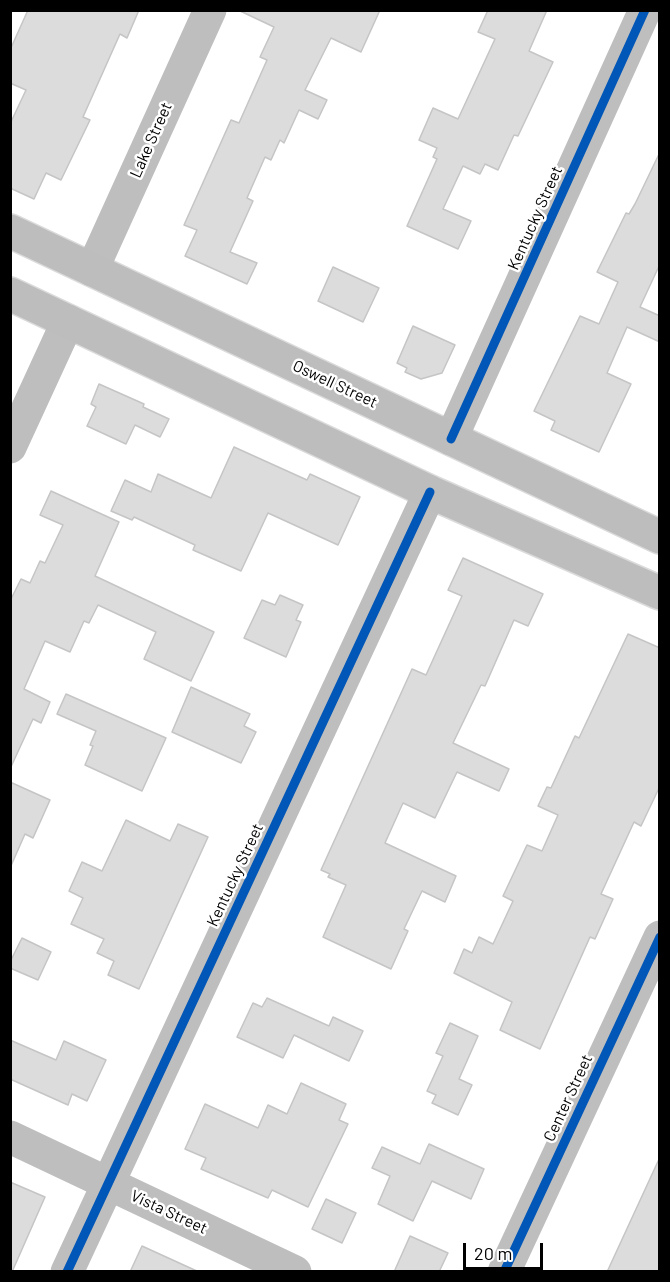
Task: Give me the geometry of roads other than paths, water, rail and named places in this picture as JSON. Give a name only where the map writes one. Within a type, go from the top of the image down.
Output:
[{"type":"main road","name":"Oswell Street","points":[[10,231],[660,537]]},
{"type":"main road","points":[[10,294],[430,492],[660,593]]},
{"type":"street","name":"Lake Street","points":[[92,270],[210,10]]},
{"type":"street","name":"Kentucky Street","points":[[451,439],[645,10]]},
{"type":"street","points":[[10,447],[69,321]]},
{"type":"street","name":"Kentucky Street","points":[[67,1272],[430,492]]},
{"type":"street","name":"Center Street","points":[[504,1272],[660,937]]},
{"type":"street","name":"Vista Street","points":[[10,1137],[295,1272]]}]
